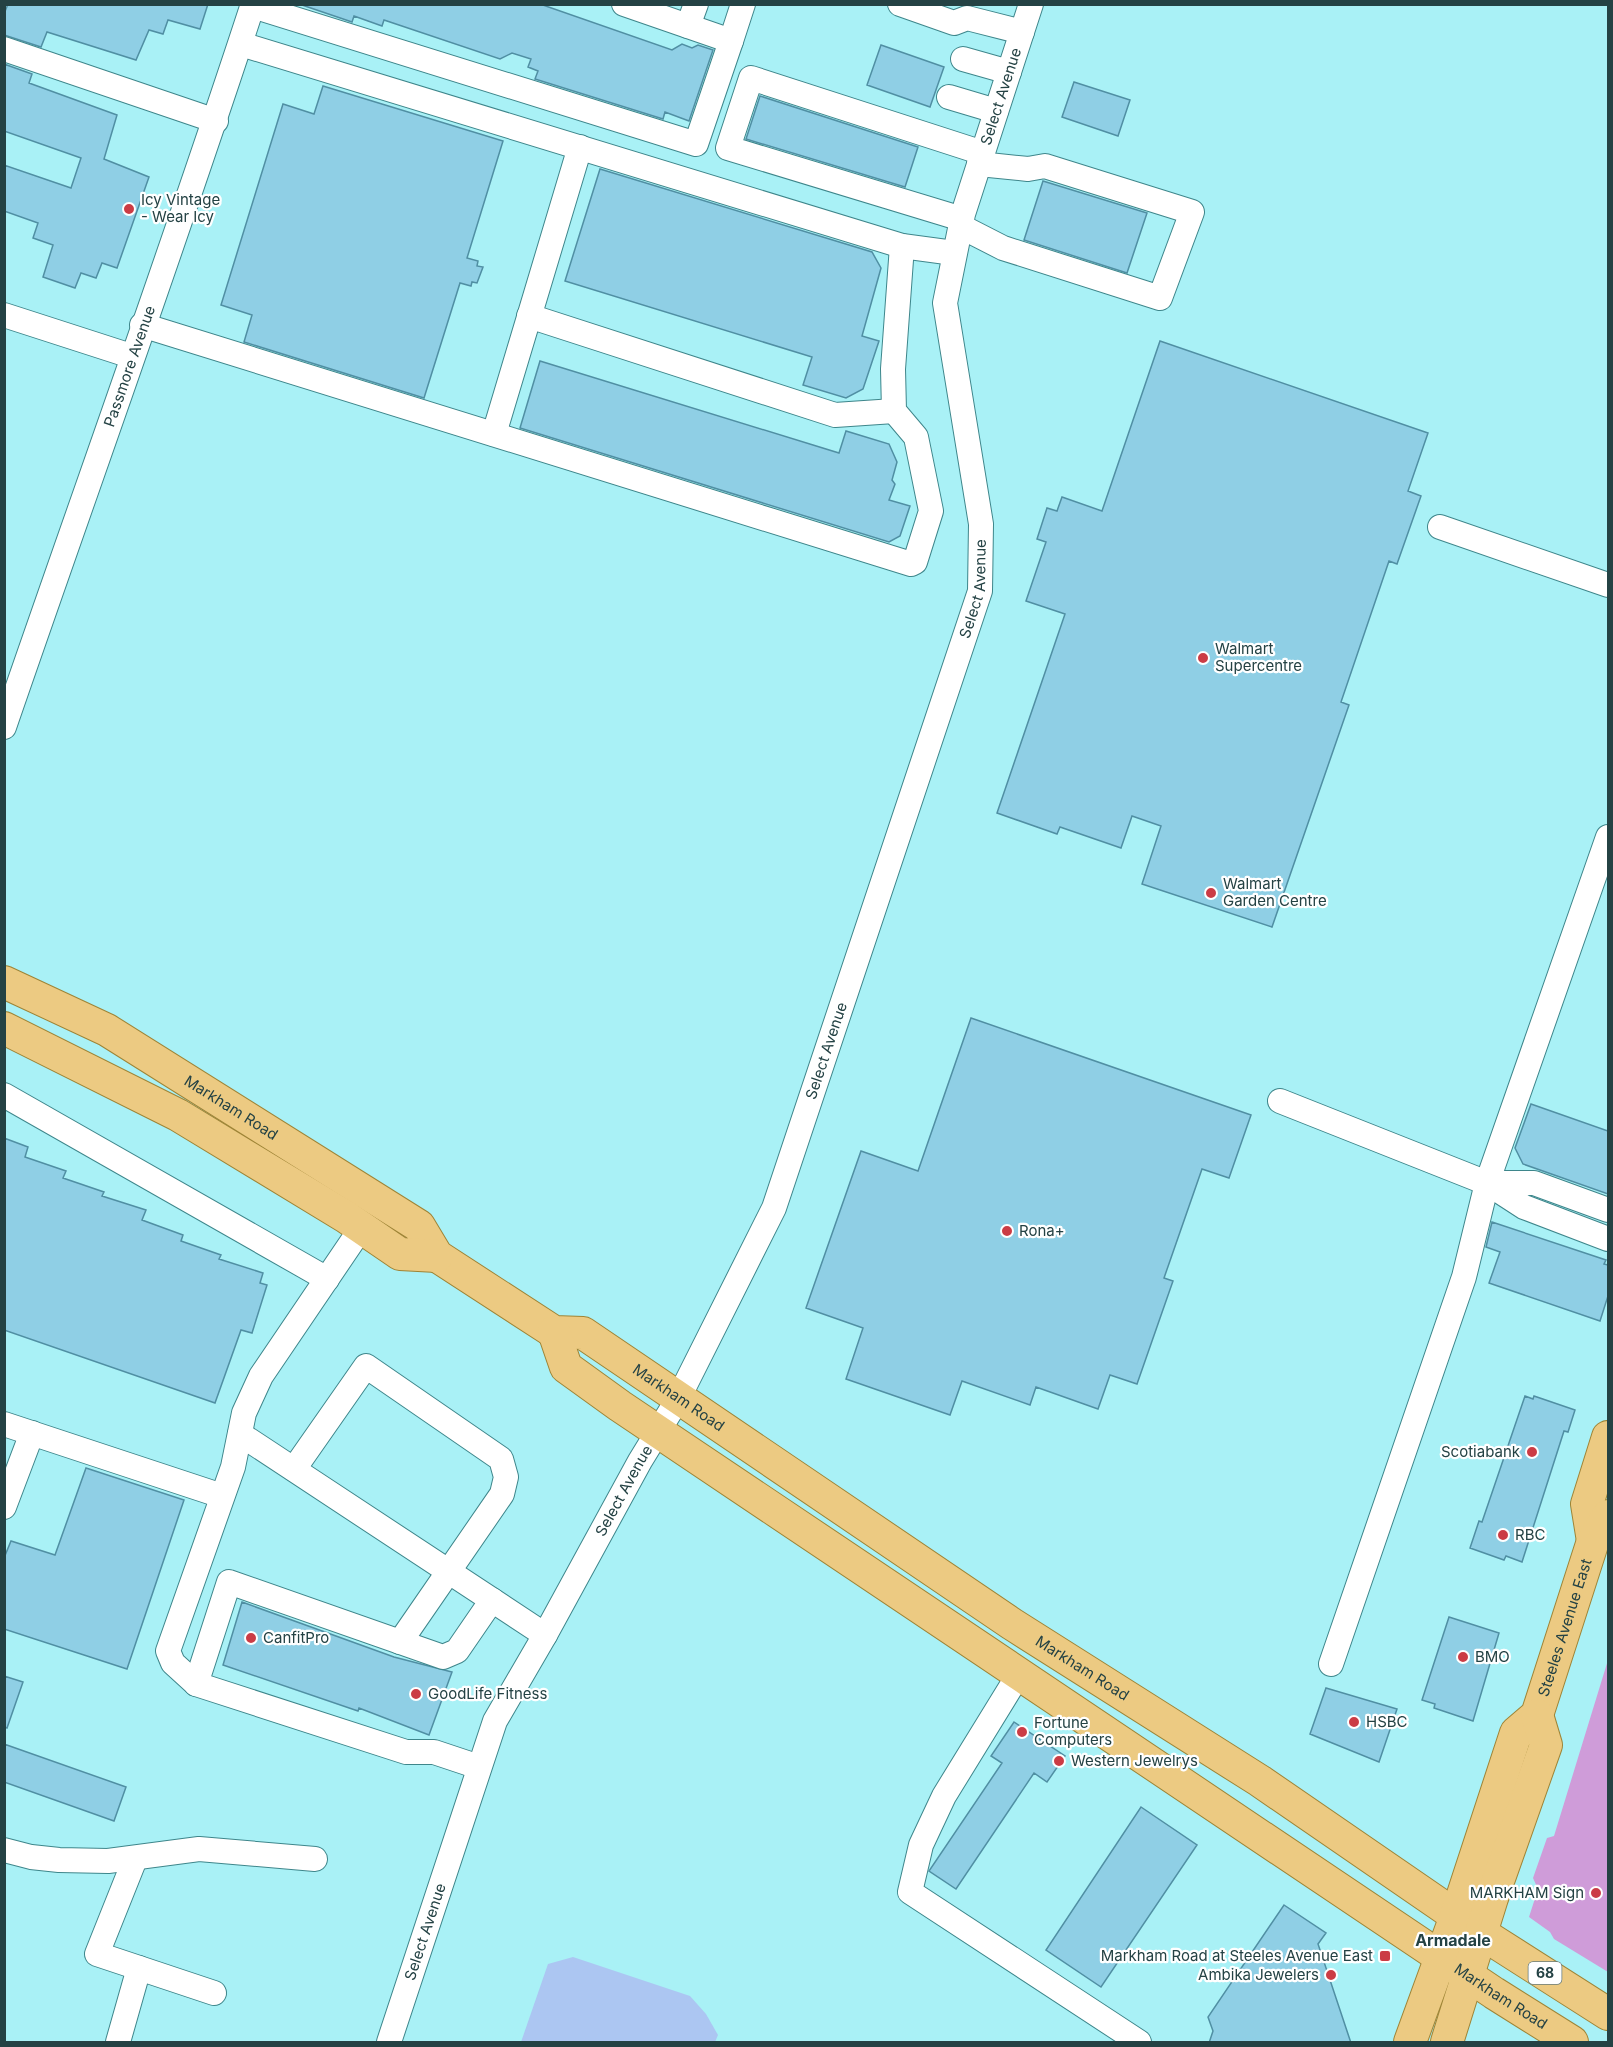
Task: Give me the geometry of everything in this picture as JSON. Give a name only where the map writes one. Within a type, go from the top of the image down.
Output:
[{"type":"main road","name":"Markham Road","points":[[4,982],[107,1030],[419,1226],[437,1256],[554,1332],[583,1333],[1071,1663],[1260,1781],[1468,1925],[1608,2014]]},
{"type":"main road","name":"Markham Road","points":[[4,1028],[178,1116],[362,1227],[400,1254],[437,1256]]},
{"type":"main road","name":"Markham Road","points":[[554,1332],[566,1367],[658,1433],[1572,2043]]},
{"type":"main road","name":"Steeles Avenue East","points":[[1410,2043],[1440,1956],[1468,1925],[1546,1745],[1537,1715],[1601,1529],[1587,1504],[1608,1437]]},
{"type":"main road","name":"Steeles Avenue East","points":[[1447,2043],[1468,1975],[1468,1925]]},
{"type":"street","points":[[624,4],[692,15],[731,41]]},
{"type":"street","points":[[253,5],[696,144],[743,4]]},
{"type":"street","points":[[900,4],[954,23],[969,11],[1022,32]]},
{"type":"street","name":"Select Avenue","points":[[389,2043],[495,1721],[678,1399],[774,1208],[980,591],[981,524],[945,303],[961,223],[1031,4]]},
{"type":"street","name":"Passmore Avenue","points":[[4,727],[13,672],[131,357],[216,121],[253,5]]},
{"type":"street","points":[[241,44],[903,246],[954,253]]},
{"type":"street","points":[[4,48],[216,121]]},
{"type":"street","points":[[963,59],[1009,72]]},
{"type":"street","points":[[752,78],[981,159],[1028,169],[1045,165],[1192,212],[1160,298],[1003,248],[961,223],[728,148],[752,78]]},
{"type":"street","points":[[949,97],[996,111]]},
{"type":"street","points":[[494,434],[580,147]]},
{"type":"street","points":[[142,325],[911,564],[915,562],[931,511],[916,437],[894,411],[893,369],[903,246]]},
{"type":"street","points":[[4,315],[131,357]]},
{"type":"street","points":[[529,316],[835,415],[894,411]]},
{"type":"street","points":[[1440,527],[1608,585]]},
{"type":"street","points":[[1331,1665],[1464,1277],[1487,1183],[1608,837]]},
{"type":"street","points":[[4,1095],[327,1279]]},
{"type":"street","points":[[1280,1101],[1487,1183],[1524,1207],[1608,1239]]},
{"type":"street","points":[[1487,1183],[1534,1183],[1608,1210]]},
{"type":"street","points":[[362,1227],[261,1376],[244,1413],[222,1496],[168,1651],[173,1663],[196,1684],[406,1752],[434,1752],[480,1767]]},
{"type":"street","points":[[294,1469],[366,1366],[501,1459],[506,1477],[502,1494],[400,1642]]},
{"type":"street","points":[[4,1424],[222,1496]]},
{"type":"street","points":[[4,1507],[32,1433]]},
{"type":"street","points":[[240,1434],[545,1635]]},
{"type":"street","points":[[196,1684],[229,1582],[443,1657],[457,1651],[492,1600]]},
{"type":"street","points":[[1019,1674],[944,1796],[921,1845],[910,1892],[1139,2043]]},
{"type":"street","points":[[4,1850],[30,1857],[59,1860],[135,1859],[200,1849],[315,1859]]},
{"type":"street","points":[[135,1859],[97,1954],[214,1993]]},
{"type":"street","points":[[118,2043],[139,1968]]},
{"type":"shaded area","points":[[1608,1660],[1608,1972],[1554,1939],[1550,1932],[1529,1917],[1538,1889],[1533,1878],[1547,1838],[1554,1836]]},
{"type":"water","points":[[573,1957],[690,1996],[706,2014],[718,2035],[715,2042],[521,2042],[548,1964]]},
{"type":"building","points":[[8,4],[208,4],[200,29],[168,20],[163,34],[149,30],[136,60],[47,32],[41,47],[4,35],[4,14]]},
{"type":"building","points":[[299,4],[540,4],[672,50],[682,44],[692,48],[698,45],[713,50],[689,121],[665,112],[663,119],[535,79],[538,71],[528,67],[531,59],[512,53],[500,59],[384,20],[382,26],[354,16],[352,22]]},
{"type":"building","points":[[881,45],[944,67],[930,107],[867,85]]},
{"type":"building","points":[[4,64],[32,74],[29,83],[117,115],[104,159],[149,177],[117,268],[102,263],[96,278],[81,273],[75,288],[43,277],[53,245],[33,238],[38,223],[4,211],[4,165],[71,188],[81,158],[4,131]]},
{"type":"building","points":[[1074,82],[1130,100],[1118,136],[1062,117]]},
{"type":"building","points":[[323,86],[503,141],[467,258],[478,261],[477,266],[483,267],[477,283],[472,282],[471,286],[460,283],[424,398],[244,342],[252,315],[221,305],[283,104],[314,114]]},
{"type":"building","points":[[760,96],[918,147],[905,187],[746,139]]},
{"type":"building","points":[[600,169],[872,252],[881,268],[862,336],[879,341],[863,389],[846,398],[803,385],[812,357],[565,281]]},
{"type":"building","points":[[1043,181],[1147,213],[1127,273],[1024,240]]},
{"type":"building","name":"Walmart Supercentre","points":[[1160,341],[1428,433],[1408,491],[1421,496],[1397,564],[1389,561],[1341,702],[1349,705],[1272,927],[1142,884],[1161,826],[1132,816],[1121,848],[1060,827],[1057,834],[997,813],[1065,614],[1026,601],[1046,542],[1037,539],[1047,508],[1057,511],[1062,497],[1102,511]]},
{"type":"building","points":[[540,361],[839,453],[846,431],[889,444],[897,462],[892,480],[895,484],[889,500],[910,506],[900,536],[889,542],[520,428]]},
{"type":"building","name":"Rona+","points":[[971,1018],[1251,1115],[1229,1178],[1202,1169],[1164,1278],[1173,1281],[1137,1384],[1110,1375],[1098,1409],[1036,1387],[1030,1405],[962,1381],[950,1415],[846,1379],[863,1328],[806,1308],[861,1151],[918,1171]]},
{"type":"building","points":[[1531,1104],[1608,1131],[1608,1194],[1523,1164],[1515,1148]]},
{"type":"building","points":[[4,1138],[28,1147],[25,1157],[66,1171],[63,1178],[104,1192],[102,1196],[146,1210],[142,1220],[183,1235],[181,1241],[221,1255],[219,1259],[263,1273],[260,1283],[267,1285],[252,1333],[241,1330],[215,1403],[4,1330]]},
{"type":"building","points":[[1492,1222],[1606,1260],[1604,1264],[1608,1265],[1608,1296],[1600,1321],[1489,1283],[1500,1252],[1486,1247]]},
{"type":"building","points":[[1525,1396],[1533,1399],[1534,1396],[1575,1410],[1568,1432],[1564,1431],[1522,1562],[1506,1556],[1504,1560],[1470,1548],[1479,1521],[1482,1522]]},
{"type":"building","points":[[86,1468],[184,1500],[127,1669],[4,1629],[4,1558],[11,1541],[55,1555]]},
{"type":"building","points":[[242,1602],[394,1657],[452,1672],[429,1735],[359,1708],[358,1711],[223,1665]]},
{"type":"building","name":"BMO","points":[[1449,1617],[1499,1633],[1473,1721],[1434,1708],[1435,1704],[1422,1700]]},
{"type":"building","points":[[4,1676],[23,1682],[7,1728],[4,1727]]},
{"type":"building","name":"HSBC","points":[[1326,1688],[1397,1709],[1379,1762],[1310,1734]]},
{"type":"building","points":[[1014,1722],[1065,1756],[1047,1782],[1034,1773],[956,1889],[929,1871],[1002,1763],[991,1756]]},
{"type":"building","points":[[4,1744],[126,1787],[114,1821],[4,1782]]},
{"type":"building","points":[[1141,1807],[1197,1845],[1101,1987],[1046,1950]]},
{"type":"building","points":[[1284,1905],[1326,1933],[1318,1944],[1351,2043],[1209,2043],[1213,2031],[1208,2017]]},
{"type":"place","name":"Icy Vintage - Wear Icy","points":[[129,209]]},
{"type":"place","name":"Walmart Supercentre","points":[[1203,658]]},
{"type":"place","name":"Walmart Garden Centre","points":[[1211,893]]},
{"type":"place","name":"Rona+","points":[[1007,1231]]},
{"type":"place","name":"Scotiabank","points":[[1532,1452]]},
{"type":"place","name":"RBC","points":[[1503,1535]]},
{"type":"place","name":"CanfitPro","points":[[251,1638]]},
{"type":"place","name":"BMO","points":[[1463,1657]]},
{"type":"place","name":"GoodLife Fitness","points":[[416,1694]]},
{"type":"place","name":"HSBC","points":[[1354,1722]]},
{"type":"place","name":"Fortune Computers","points":[[1022,1732]]},
{"type":"place","name":"Western Jewelrys","points":[[1059,1761]]},
{"type":"place","name":"MARKHAM Sign","points":[[1596,1893]]},
{"type":"place","name":"Markham Road at Steeles Avenue East","points":[[1385,1956]]},
{"type":"place","name":"Ambika Jewelers","points":[[1331,1975]]},
{"type":"district","name":"Armadale","points":[[1453,1940]]}]
